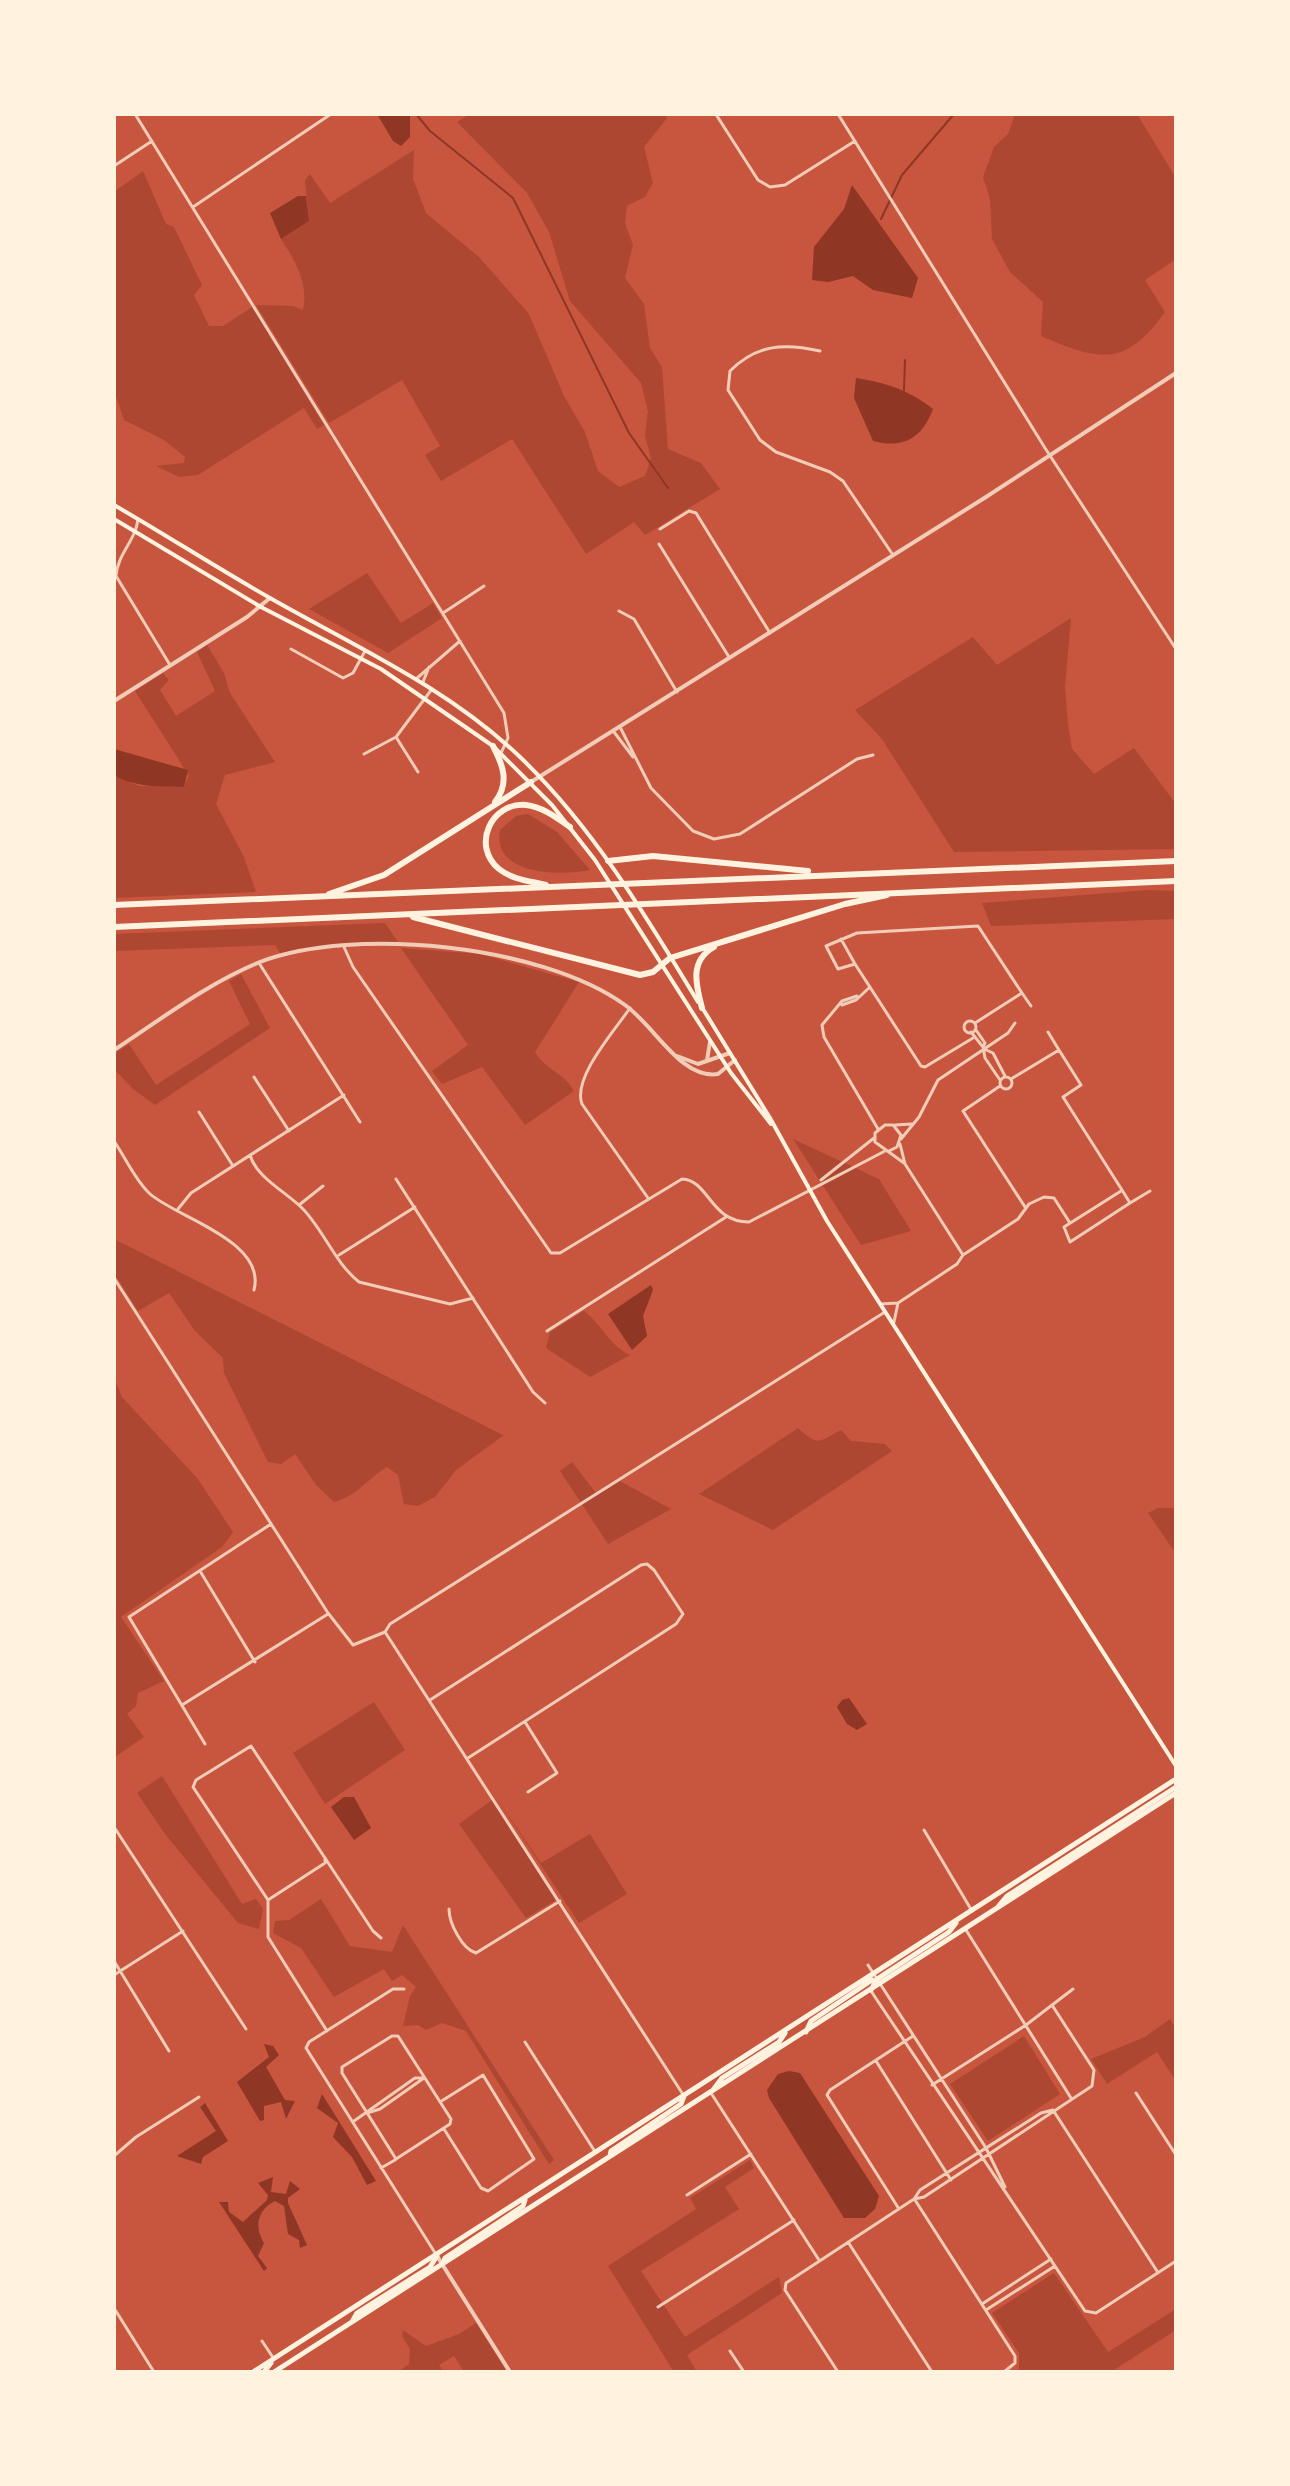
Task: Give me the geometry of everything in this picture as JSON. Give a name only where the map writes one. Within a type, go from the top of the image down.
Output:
[{"type":"highway","points":[[482,813],[498,798],[504,786],[503,766],[493,746]]},
{"type":"highway","points":[[319,897],[384,875],[531,782]]},
{"type":"highway","points":[[553,887],[520,880],[498,868],[487,850],[487,831],[500,812],[518,805],[545,811],[570,827]]},
{"type":"highway","points":[[608,861],[653,856],[828,873]]},
{"type":"highway","points":[[114,905],[828,873],[1176,861]]},
{"type":"highway","points":[[114,927],[1176,881]]},
{"type":"highway","points":[[397,915],[629,974],[647,974],[663,966],[670,958],[729,939],[845,904],[908,891]]},
{"type":"highway","points":[[702,1008],[696,979],[699,962],[709,950],[729,939]]},
{"type":"main road","points":[[114,505],[432,689],[507,746],[541,778],[608,861],[735,1060],[808,1190],[1176,1766]]},
{"type":"main road","points":[[114,519],[261,607],[362,659],[426,697],[501,753],[570,827],[727,1067],[771,1124]]},
{"type":"main road","points":[[806,2032],[811,2021],[877,1979],[958,1919],[1176,1779]]},
{"type":"main road","points":[[253,2372],[788,2029],[966,1930],[1176,1790]]},
{"type":"main road","points":[[274,2372],[871,1991],[877,1979]]},
{"type":"main road","points":[[711,2093],[722,2078],[779,2042],[788,2029]]},
{"type":"main road","points":[[610,2157],[611,2151],[681,2104],[684,2096]]},
{"type":"main road","points":[[443,2265],[445,2258],[523,2206],[526,2199]]},
{"type":"main road","points":[[352,2322],[357,2313],[430,2267],[437,2256]]},
{"type":"main road","points":[[264,2372],[274,2359]]},
{"type":"street","points":[[135,114],[504,713],[508,726],[507,746],[501,753]]},
{"type":"street","points":[[193,207],[331,114]]},
{"type":"street","points":[[838,114],[1176,649]]},
{"type":"street","points":[[717,116],[758,180],[770,187],[785,185],[855,141]]},
{"type":"street","points":[[114,166],[152,141]]},
{"type":"street","points":[[820,351],[793,345],[765,348],[730,371],[728,390],[753,432],[767,447],[830,472],[847,485],[893,555]]},
{"type":"street","points":[[531,782],[1176,373]]},
{"type":"street","points":[[660,529],[689,511],[696,513],[770,633]]},
{"type":"street","points":[[138,519],[136,533],[118,563],[116,576],[170,665]]},
{"type":"street","points":[[659,544],[730,658]]},
{"type":"street","points":[[443,613],[484,586]]},
{"type":"street","points":[[114,701],[261,607],[270,598]]},
{"type":"street","points":[[619,611],[634,619],[677,692]]},
{"type":"street","points":[[416,679],[460,641]]},
{"type":"street","points":[[291,649],[343,678],[353,673],[366,650]]},
{"type":"street","points":[[422,683],[431,664]]},
{"type":"street","points":[[364,754],[396,737],[432,689]]},
{"type":"street","points":[[620,727],[651,788],[690,829],[718,840],[740,834],[856,759],[873,755]]},
{"type":"street","points":[[614,732],[636,761]]},
{"type":"street","points":[[396,737],[418,772]]},
{"type":"street","points":[[855,964],[838,969],[826,946],[873,930],[978,926],[1031,1006]]},
{"type":"street","points":[[841,939],[921,1066],[925,1067],[973,1038]]},
{"type":"street","points":[[114,1050],[221,982],[259,963],[298,951],[424,944],[473,949],[576,978],[630,1008],[685,1067],[700,1074],[718,1074],[735,1060]]},
{"type":"street","points":[[344,947],[353,967],[548,1251],[560,1253],[678,1180],[690,1180],[726,1217],[743,1222],[760,1219],[818,1183],[874,1138],[878,1129],[885,1125],[911,1124]]},
{"type":"street","points":[[259,963],[360,1122]]},
{"type":"street","points":[[870,987],[857,996],[852,995],[829,1014],[822,1025],[824,1037],[872,1114],[878,1129]]},
{"type":"street","points":[[1011,1079],[1005,1076],[993,1053],[973,1038],[973,1031],[975,1023],[1022,993]]},
{"type":"street","points":[[630,1008],[585,1074],[579,1092],[582,1104],[648,1198]]},
{"type":"street","points":[[975,1023],[969,1021],[965,1024],[985,1043],[985,1058],[1000,1080],[1000,1086]]},
{"type":"street","points":[[818,1183],[901,1142],[911,1124],[919,1117],[938,1080],[1008,1033],[1015,1023]]},
{"type":"street","points":[[1048,1032],[1081,1085],[1063,1097],[1130,1203]]},
{"type":"street","points":[[706,1060],[712,1049],[710,1039]]},
{"type":"street","points":[[1026,1208],[963,1111],[1000,1086],[1009,1088],[1011,1079],[1059,1050]]},
{"type":"street","points":[[675,1054],[693,1064],[730,1053]]},
{"type":"street","points":[[1000,1080],[1005,1076]]},
{"type":"street","points":[[254,1077],[289,1131]]},
{"type":"street","points":[[178,1209],[191,1193],[344,1095]]},
{"type":"street","points":[[199,1112],[233,1166]]},
{"type":"street","points":[[872,1114],[885,1125]]},
{"type":"street","points":[[893,1125],[901,1142],[905,1164]]},
{"type":"street","points":[[874,1138],[877,1146],[905,1164],[963,1255]]},
{"type":"street","points":[[114,1141],[146,1190],[217,1231],[251,1265],[256,1277],[254,1290]]},
{"type":"street","points":[[250,1155],[255,1169],[299,1205],[352,1276],[363,1284],[450,1304],[473,1298]]},
{"type":"street","points":[[396,1179],[533,1392],[545,1403]]},
{"type":"street","points":[[299,1205],[323,1186]]},
{"type":"street","points":[[1122,1190],[1070,1223],[1063,1232],[1070,1242],[1150,1191]]},
{"type":"street","points":[[880,1304],[898,1303],[1009,1226],[1026,1208],[1050,1197],[1070,1223]]},
{"type":"street","points":[[339,1255],[415,1207]]},
{"type":"street","points":[[547,1331],[726,1217]]},
{"type":"street","points":[[114,1278],[328,1613],[353,1645],[385,1632],[390,1624],[885,1312]]},
{"type":"street","points":[[893,1325],[898,1303]]},
{"type":"street","points":[[205,1744],[129,1617],[271,1524]]},
{"type":"street","points":[[430,1700],[647,1564],[683,1614],[681,1620],[468,1758]]},
{"type":"street","points":[[200,1571],[255,1662]]},
{"type":"street","points":[[182,1705],[255,1662],[328,1613]]},
{"type":"street","points":[[385,1632],[684,2096]]},
{"type":"street","points":[[525,1722],[557,1773],[528,1792]]},
{"type":"street","points":[[327,2031],[268,1937],[266,1898],[193,1787],[196,1780],[248,1747],[255,1749],[373,1931],[381,1938]]},
{"type":"street","points":[[114,1827],[142,1875],[183,1931],[246,2029]]},
{"type":"street","points":[[924,1830],[972,1911]]},
{"type":"street","points":[[266,1898],[325,1863],[325,1858]]},
{"type":"street","points":[[449,1909],[450,1921],[467,1948],[476,1953],[560,1901]]},
{"type":"street","points":[[966,1930],[1071,2098]]},
{"type":"street","points":[[114,1975],[183,1931]]},
{"type":"street","points":[[114,1961],[169,2051]]},
{"type":"street","points":[[868,1965],[986,2148],[1007,2191]]},
{"type":"street","points":[[404,1989],[393,1989],[327,2031],[307,2045],[307,2052],[510,2372]]},
{"type":"street","points":[[932,2085],[1026,2025],[1073,1989]]},
{"type":"street","points":[[871,1991],[977,2154],[1007,2191],[1085,2311],[1091,2314],[1176,2261]]},
{"type":"street","points":[[914,2199],[924,2197],[1089,2089],[1095,2074],[1052,2005]]},
{"type":"street","points":[[381,2168],[396,2159],[444,2129],[451,2119],[398,2036],[392,2036],[342,2067],[342,2073],[396,2159]]},
{"type":"street","points":[[899,2209],[827,2098],[830,2090],[913,2036]]},
{"type":"street","points":[[525,2042],[596,2153]]},
{"type":"street","points":[[875,2061],[951,2180]]},
{"type":"street","points":[[440,2102],[483,2075],[534,2159],[488,2191],[481,2188],[444,2129]]},
{"type":"street","points":[[352,2122],[380,2109],[424,2078]]},
{"type":"street","points":[[711,2093],[819,2260]]},
{"type":"street","points":[[1136,2093],[1176,2155]]},
{"type":"street","points":[[114,2156],[136,2137],[199,2097]]},
{"type":"street","points":[[838,2372],[785,2286],[819,2260],[914,2199],[947,2173],[1041,2113],[1053,2110]]},
{"type":"street","points":[[1053,2110],[1158,2273]]},
{"type":"street","points":[[687,2195],[751,2154]]},
{"type":"street","points":[[914,2199],[1016,2362],[1004,2372]]},
{"type":"street","points":[[658,2307],[794,2220]]},
{"type":"street","points":[[848,2242],[932,2372]]},
{"type":"street","points":[[982,2304],[1051,2259]]},
{"type":"street","points":[[986,2310],[1055,2266]]},
{"type":"street","points":[[114,2308],[154,2372]]},
{"type":"street","points":[[262,2341],[274,2359]]},
{"type":"street","points":[[730,2351],[744,2372]]},
{"type":"shaded area","points":[[377,114],[410,114],[410,137],[401,146],[393,141]]},
{"type":"shaded area","points":[[470,114],[664,114],[667,118],[644,147],[653,183],[645,197],[627,206],[625,223],[633,245],[625,278],[644,304],[650,348],[662,367],[668,449],[701,463],[720,489],[645,535],[634,522],[586,554],[512,439],[441,481],[425,455],[440,446],[402,380],[329,423],[256,305],[293,306],[303,310],[302,282],[296,264],[281,239],[309,221],[305,180],[310,174],[330,203],[414,150],[413,179],[426,213],[479,257],[529,314],[564,396],[585,432],[598,471],[619,487],[645,476],[651,458],[645,436],[648,411],[641,383],[570,301],[549,232],[527,193],[457,122]]},
{"type":"shaded area","points":[[1015,114],[1137,114],[1176,178],[1176,259],[1145,280],[1165,312],[1137,343],[1123,351],[1095,354],[1041,336],[1043,302],[1010,272],[992,239],[990,199],[983,177],[994,147],[1008,134]]},
{"type":"shaded area","points":[[143,171],[166,224],[174,227],[202,285],[194,295],[209,326],[223,326],[252,307],[324,425],[317,429],[304,408],[198,475],[179,477],[156,466],[184,463],[185,457],[164,440],[124,420],[114,390],[114,192]]},
{"type":"shaded area","points":[[852,185],[918,278],[912,298],[873,290],[853,276],[828,282],[812,280],[814,247],[844,209]]},
{"type":"shaded area","points":[[298,196],[306,196],[309,221],[281,239],[270,213]]},
{"type":"shaded area","points":[[856,378],[897,388],[924,402],[933,409],[929,419],[917,434],[903,442],[873,441],[854,398]]},
{"type":"shaded area","points":[[367,573],[401,623],[433,603],[442,618],[388,653],[309,609]]},
{"type":"shaded area","points":[[1071,618],[1065,687],[1072,749],[1094,774],[1134,748],[1176,804],[1176,849],[954,852],[882,739],[855,710],[973,637],[997,665]]},
{"type":"shaded area","points":[[207,645],[224,673],[230,693],[275,762],[225,775],[216,804],[244,857],[256,892],[114,898],[114,775],[139,786],[184,786],[189,776],[135,691],[163,673],[169,680],[160,690],[176,716],[215,691],[197,652]]},
{"type":"shaded area","points":[[114,749],[188,770],[184,787],[139,784],[114,775]]},
{"type":"shaded area","points":[[528,814],[557,832],[590,870],[562,873],[531,870],[506,856],[500,845],[500,830],[516,816]]},
{"type":"shaded area","points":[[1148,890],[1176,891],[1176,919],[991,926],[982,903]]},
{"type":"shaded area","points":[[385,923],[398,942],[317,946],[280,953],[275,945],[114,951],[114,934]]},
{"type":"shaded area","points":[[401,948],[480,954],[579,982],[535,1052],[574,1091],[525,1125],[482,1067],[442,1084],[432,1071],[468,1045]]},
{"type":"shaded area","points":[[241,974],[270,1028],[155,1105],[133,1089],[114,1069],[114,1054],[129,1044],[156,1085],[250,1024],[229,981]]},
{"type":"shaded area","points":[[793,1139],[879,1179],[911,1231],[861,1245]]},
{"type":"shaded area","points":[[114,1239],[504,1435],[456,1470],[435,1497],[418,1506],[404,1504],[398,1475],[387,1467],[356,1491],[334,1502],[316,1485],[295,1454],[281,1464],[268,1462],[224,1373],[223,1358],[195,1331],[169,1293],[138,1311],[114,1273]]},
{"type":"shaded area","points":[[651,1285],[653,1290],[643,1316],[647,1336],[632,1350],[608,1314]]},
{"type":"shaded area","points":[[584,1311],[617,1346],[630,1355],[590,1377],[546,1348],[550,1332]]},
{"type":"shaded area","points":[[114,1377],[122,1397],[197,1478],[233,1532],[222,1547],[121,1617],[164,1681],[138,1693],[136,1706],[127,1714],[144,1737],[115,1757]]},
{"type":"shaded area","points":[[798,1428],[819,1441],[841,1430],[851,1441],[885,1444],[892,1451],[773,1530],[699,1494]]},
{"type":"shaded area","points":[[572,1462],[596,1493],[618,1480],[671,1509],[608,1544],[560,1471]]},
{"type":"shaded area","points":[[1158,1508],[1176,1508],[1176,1554],[1148,1513]]},
{"type":"shaded area","points":[[849,1698],[867,1724],[857,1730],[847,1724],[837,1707],[842,1700]]},
{"type":"shaded area","points":[[374,1702],[405,1750],[325,1804],[293,1753]]},
{"type":"shaded area","points":[[162,1776],[242,1904],[256,1899],[263,1909],[259,1929],[238,1923],[165,1834],[137,1793]]},
{"type":"shaded area","points":[[344,1797],[354,1797],[371,1828],[354,1840],[331,1807]]},
{"type":"shaded area","points":[[496,1797],[541,1863],[590,1834],[627,1894],[579,1923]]},
{"type":"shaded area","points":[[492,1800],[556,1900],[526,1918],[459,1824]]},
{"type":"shaded area","points":[[321,1899],[350,1946],[392,1952],[403,1925],[554,2160],[549,2164],[466,2031],[442,2023],[426,2030],[418,2025],[403,2026],[410,1996],[416,1987],[402,1975],[392,1981],[384,1969],[334,1997],[301,1948],[273,1933],[275,1921],[289,1920]]},
{"type":"shaded area","points":[[1170,2019],[1176,2029],[1176,2081],[1157,2052],[1107,2084],[1091,2059],[1145,2037]]},
{"type":"shaded area","points":[[1024,2036],[1060,2094],[988,2141],[950,2084]]},
{"type":"shaded area","points":[[264,2044],[273,2046],[279,2055],[266,2067],[285,2100],[295,2101],[286,2119],[281,2102],[264,2106],[264,2120],[260,2121],[237,2082],[269,2057]]},
{"type":"shaded area","points":[[789,2071],[800,2073],[879,2196],[875,2209],[865,2218],[844,2218],[769,2098],[767,2090],[778,2074]]},
{"type":"shaded area","points":[[322,2094],[376,2181],[367,2185],[352,2157],[333,2137],[338,2123],[317,2108]]},
{"type":"shaded area","points":[[205,2103],[228,2141],[203,2157],[201,2164],[177,2156],[216,2131],[200,2107]]},
{"type":"shaded area","points":[[750,2160],[754,2168],[725,2187],[739,2209],[641,2271],[685,2337],[779,2277],[782,2293],[687,2355],[697,2372],[674,2372],[608,2266],[696,2209],[690,2198]]},
{"type":"shaded area","points":[[273,2177],[271,2192],[286,2194],[290,2181],[300,2189],[288,2198],[288,2203],[307,2245],[300,2248],[299,2240],[288,2234],[284,2206],[275,2201],[264,2209],[258,2225],[264,2243],[258,2256],[267,2268],[264,2271],[219,2202],[228,2202],[229,2212],[243,2222],[267,2200],[268,2195],[258,2183]]},
{"type":"shaded area","points":[[1054,2273],[1108,2352],[1176,2309],[1176,2330],[1111,2372],[1019,2372],[1019,2353],[992,2313]]},
{"type":"shaded area","points":[[476,2323],[507,2372],[464,2372],[454,2356],[439,2365],[444,2372],[398,2372],[409,2364],[410,2349],[402,2336],[403,2330],[426,2346],[459,2334]]},
{"type":"waterway","points":[[416,114],[430,131],[513,198],[629,433],[668,488]]},
{"type":"waterway","points":[[881,219],[902,175],[954,114]]},
{"type":"waterway","points":[[904,390],[905,360]]}]
